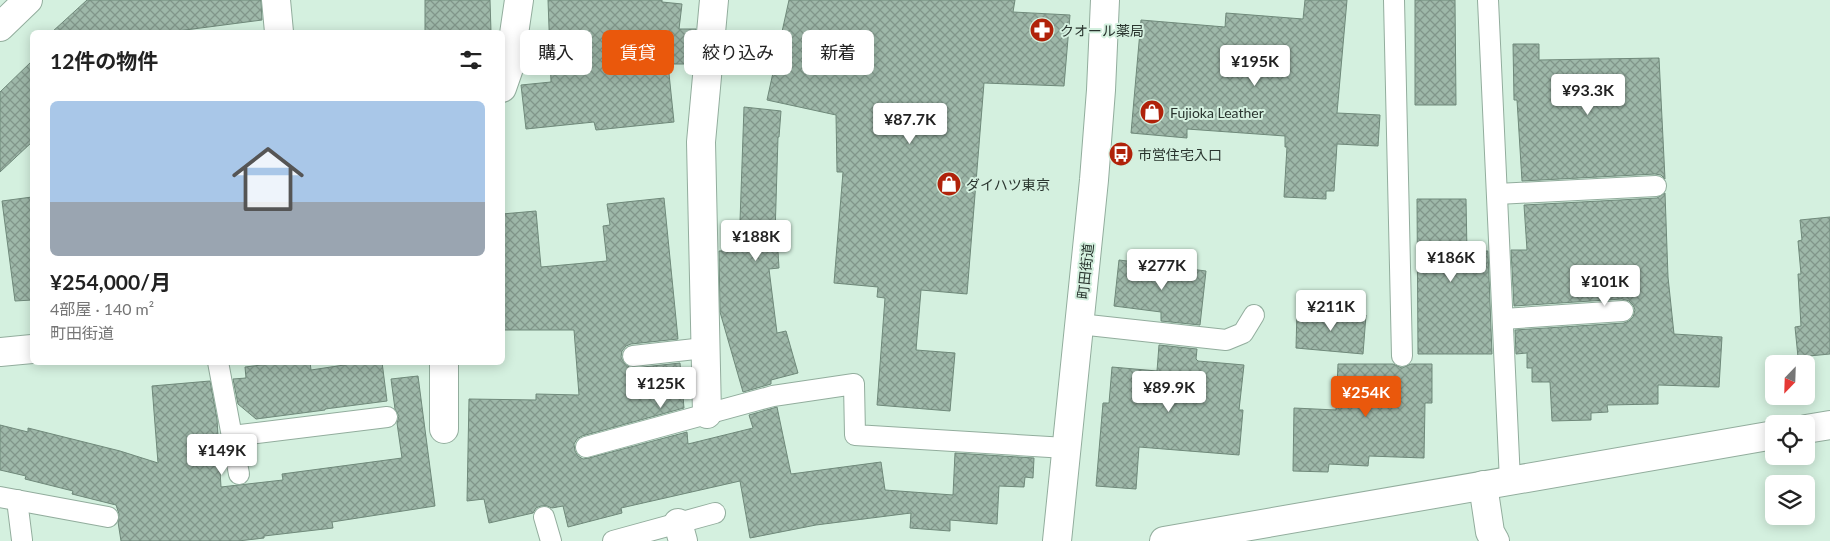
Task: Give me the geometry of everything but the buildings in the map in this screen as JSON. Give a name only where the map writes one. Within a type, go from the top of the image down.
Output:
[{"type":"street","points":[[0,26],[28,0]]},
{"type":"street","points":[[276,0],[279,30]]},
{"type":"street","points":[[505,80],[509,68],[519,0]]},
{"type":"street","points":[[707,414],[704,348],[701,142],[714,0]]},
{"type":"street","name":"町田街道","points":[[1057,541],[1095,171],[1105,0]]},
{"type":"street","points":[[0,352],[30,349]]},
{"type":"street","points":[[444,365],[444,429]]},
{"type":"street","points":[[1815,428],[1830,425]]},
{"type":"street","points":[[1164,541],[1765,437]]},
{"type":"street","points":[[1483,485],[1490,532],[1495,541]]},
{"type":"lane","points":[[1394,0],[1402,356]]},
{"type":"lane","points":[[1488,0],[1510,481]]},
{"type":"lane","points":[[1497,194],[1656,186]]},
{"type":"lane","points":[[1503,319],[1623,312]]},
{"type":"lane","points":[[1079,324],[1226,340],[1243,333],[1254,315]]},
{"type":"lane","points":[[633,356],[704,348]]},
{"type":"lane","points":[[219,365],[239,474]]},
{"type":"lane","points":[[586,448],[773,396],[854,384],[855,435],[1066,448]]},
{"type":"lane","points":[[232,436],[387,417]]},
{"type":"lane","points":[[22,540],[9,499],[108,517]]},
{"type":"lane","points":[[613,541],[681,532],[714,513]]},
{"type":"lane","points":[[544,518],[551,541]]},
{"type":"place","name":"クオール薬局","points":[[1042,30]]},
{"type":"place","name":"Fujioka Leather","points":[[1152,112]]},
{"type":"place","name":"市営住宅入口","points":[[1121,154]]},
{"type":"place","name":"ダイハツ東京","points":[[949,184]]}]
